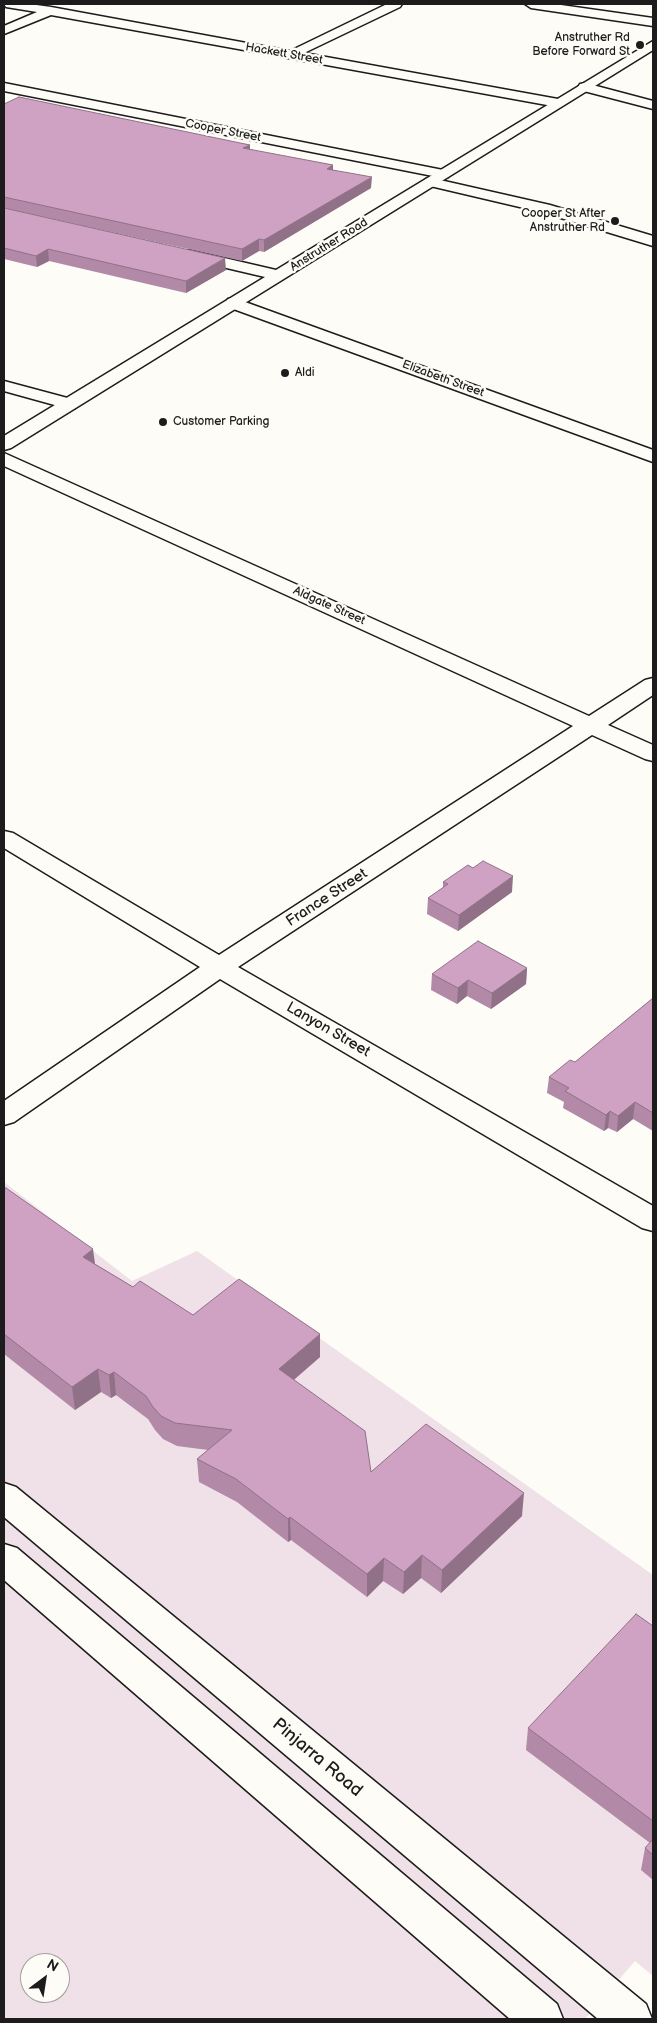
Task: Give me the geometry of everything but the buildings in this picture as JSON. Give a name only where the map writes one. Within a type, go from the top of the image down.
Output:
[{"type":"street","name":"Hackett Street","points":[[10,4],[558,103]]},
{"type":"street","points":[[4,30],[68,4]]},
{"type":"street","points":[[291,55],[396,4]]},
{"type":"street","points":[[531,4],[653,23]]},
{"type":"street","name":"Anstruther Road","points":[[4,444],[653,45]]},
{"type":"street","name":"Cooper Street","points":[[4,87],[437,178],[653,241]]},
{"type":"street","points":[[585,87],[653,105]]},
{"type":"street","points":[[175,249],[278,276]]},
{"type":"street","name":"Elizabeth Street","points":[[234,303],[653,456]]},
{"type":"street","points":[[4,386],[70,404]]},
{"type":"street","name":"Aldgate Street","points":[[4,458],[653,754]]},
{"type":"street","name":"France Street","points":[[4,1115],[219,967],[653,685]]},
{"type":"street","name":"Lanyon Street","points":[[4,838],[219,967],[653,1220]]},
{"type":"street","name":"Pinjarra Road","points":[[4,1498],[630,2019]]},
{"type":"street","points":[[4,1559],[542,2019]]},
{"type":"path","points":[[4,208],[175,249]]},
{"type":"shaded area","points":[[4,1182],[132,1281],[197,1251],[653,1575],[653,1976],[635,1961],[585,2019],[4,2019]]},
{"type":"place","name":"Anstruther Rd Before Forward St","points":[[640,45]]},
{"type":"place","name":"Cooper St After Anstruther Rd","points":[[615,221]]},
{"type":"place","name":"Aldi","points":[[285,373]]},
{"type":"place","name":"Customer Parking","points":[[163,422]]}]
